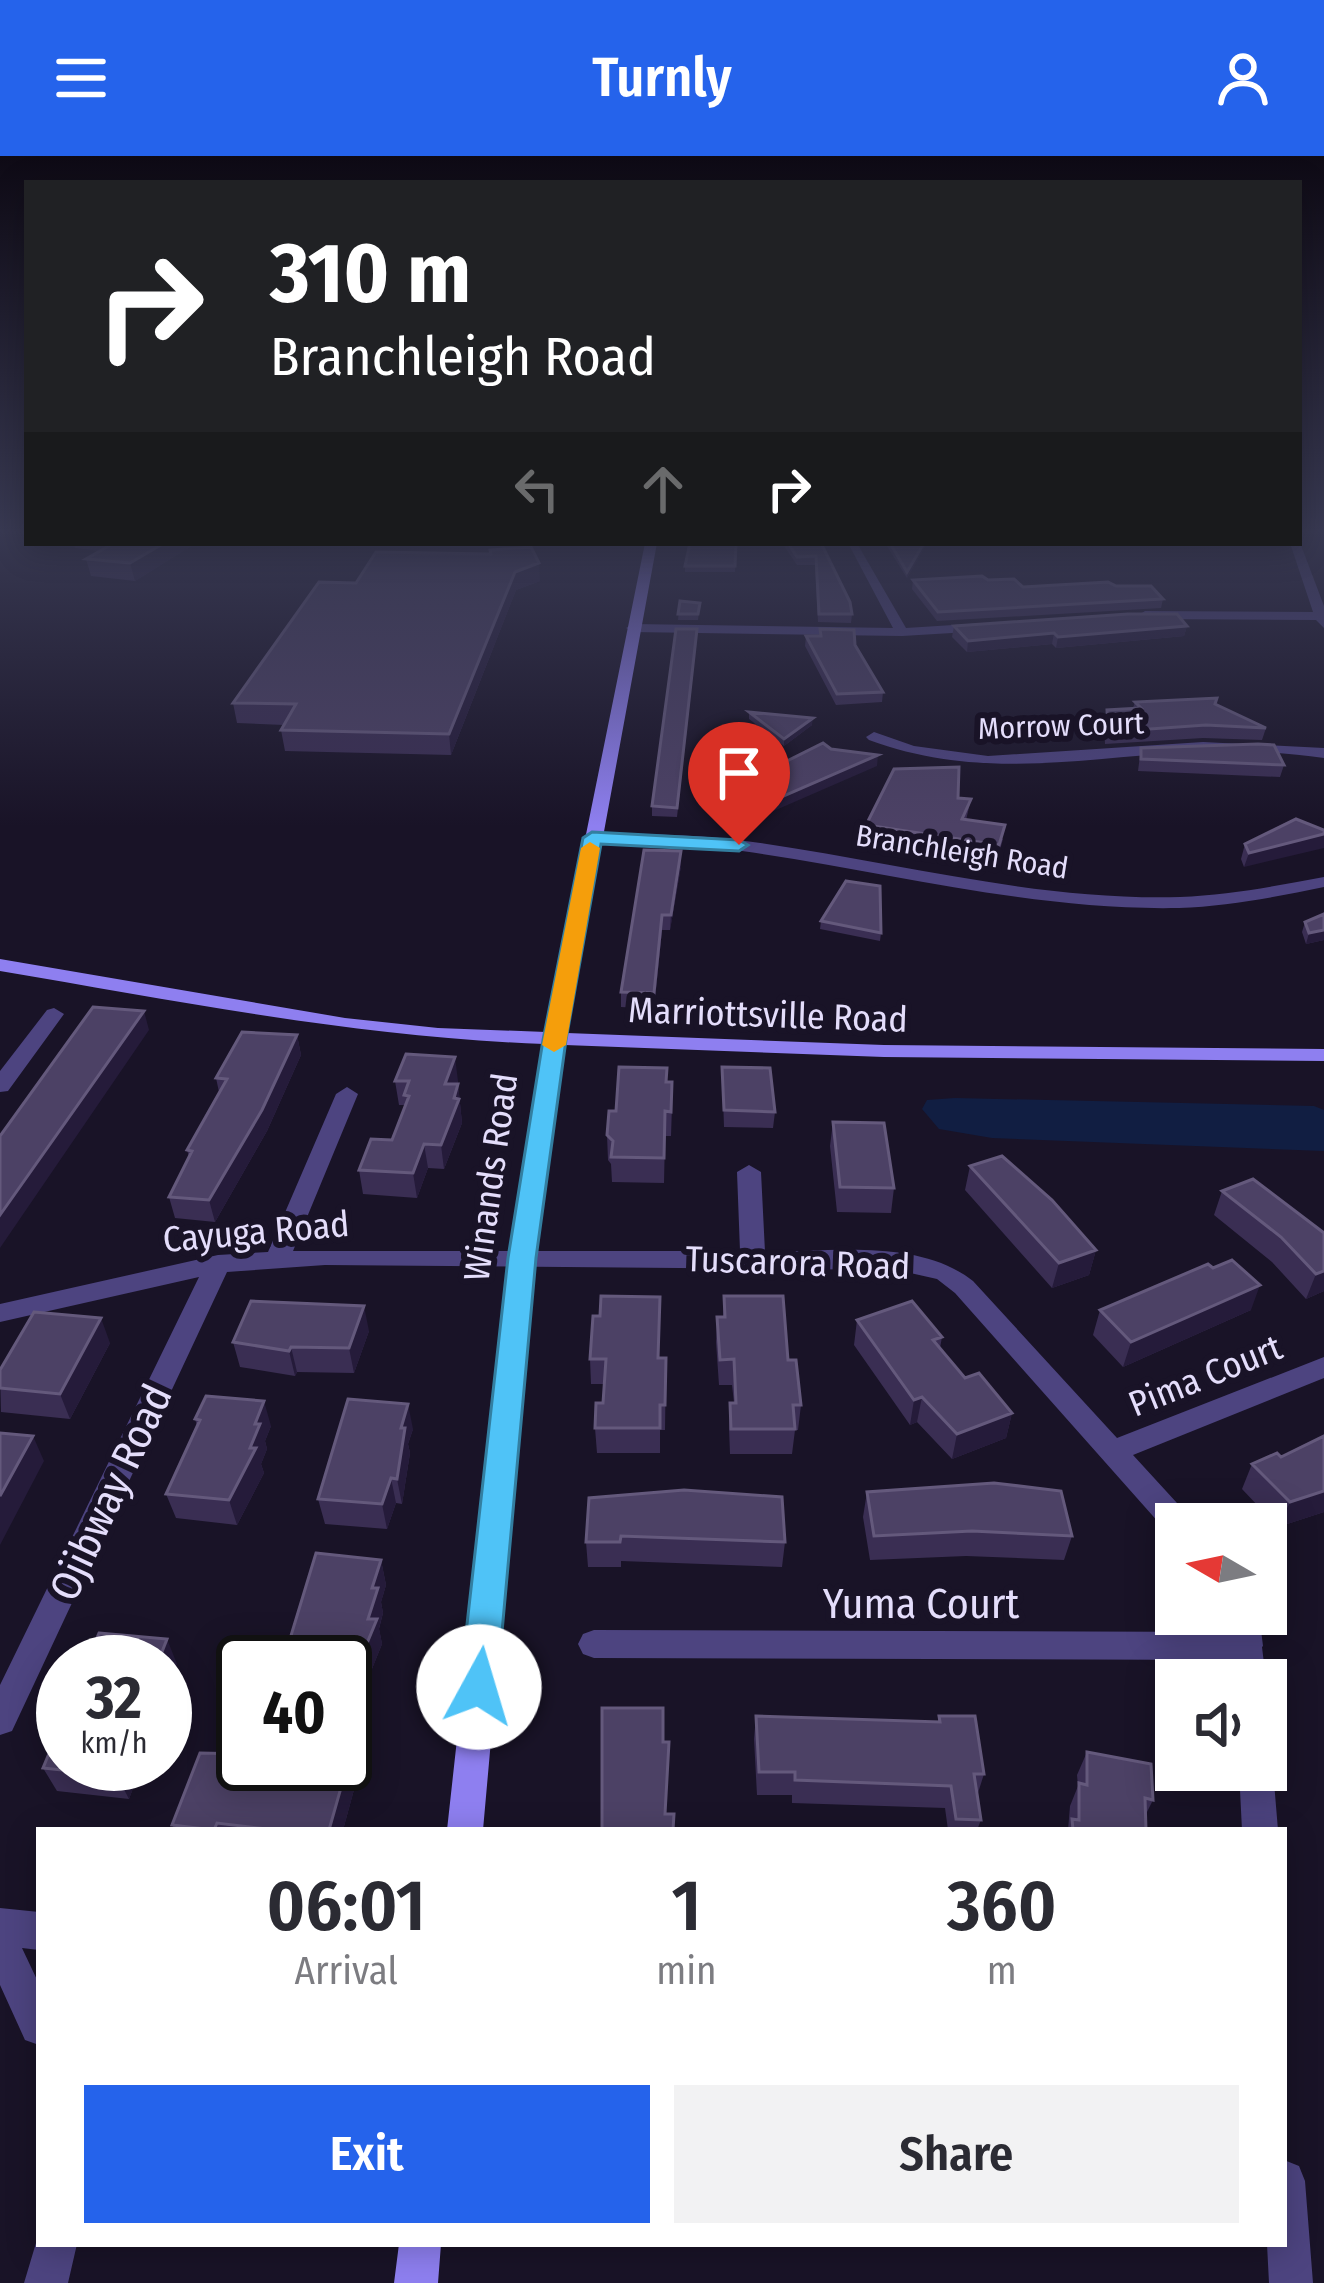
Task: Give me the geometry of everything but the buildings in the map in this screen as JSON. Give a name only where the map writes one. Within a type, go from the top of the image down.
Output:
[{"type":"street","points":[[899,627],[902,632]]},
{"type":"street","points":[[633,628],[902,632],[972,627]]},
{"type":"street","name":"Winands Road","points":[[465,1827],[522,1258],[555,1040],[633,628]]},
{"type":"street","name":"Morrow Court","points":[[874,736],[932,753],[1004,759],[1190,746],[1324,753]]},
{"type":"street","name":"Branchleigh Road","points":[[592,838],[704,841],[1124,901],[1227,901],[1324,882]]},
{"type":"street","name":"Marriottsville Road","points":[[0,965],[345,1024],[555,1040],[1041,1054],[1324,1054]]},
{"type":"street","points":[[0,1086],[54,1014]]},
{"type":"street","points":[[277,1259],[347,1094]]},
{"type":"street","points":[[749,1172],[753,1259]]},
{"type":"street","name":"Cayuga Road","points":[[0,1312],[218,1264],[277,1259],[522,1258]]},
{"type":"street","name":"Tuscarora Road","points":[[522,1258],[897,1261],[945,1272],[964,1287],[1159,1503]]},
{"type":"street","name":"Ojibway Road","points":[[0,1720],[218,1264]]},
{"type":"street","name":"Pima Court","points":[[1113,1451],[1324,1367]]},
{"type":"street","name":"Yuma Court","points":[[594,1643],[1155,1632]]},
{"type":"street","points":[[1257,1791],[1260,1827]]},
{"type":"street","points":[[0,1927],[36,1931]]},
{"type":"street","points":[[0,1943],[36,2020]]},
{"type":"street","points":[[1287,2225],[1291,2283]]},
{"type":"street","points":[[46,2283],[55,2247]]},
{"type":"street","points":[[416,2283],[420,2247]]},
{"type":"water","points":[[927,1100],[1314,1106],[1324,1110],[1324,1151],[992,1138],[939,1129],[922,1109]]},
{"type":"slow traffic","points":[[554,1045],[590,848]]},
{"type":"route","points":[[479,1687],[522,1258],[592,838],[739,845]]}]
